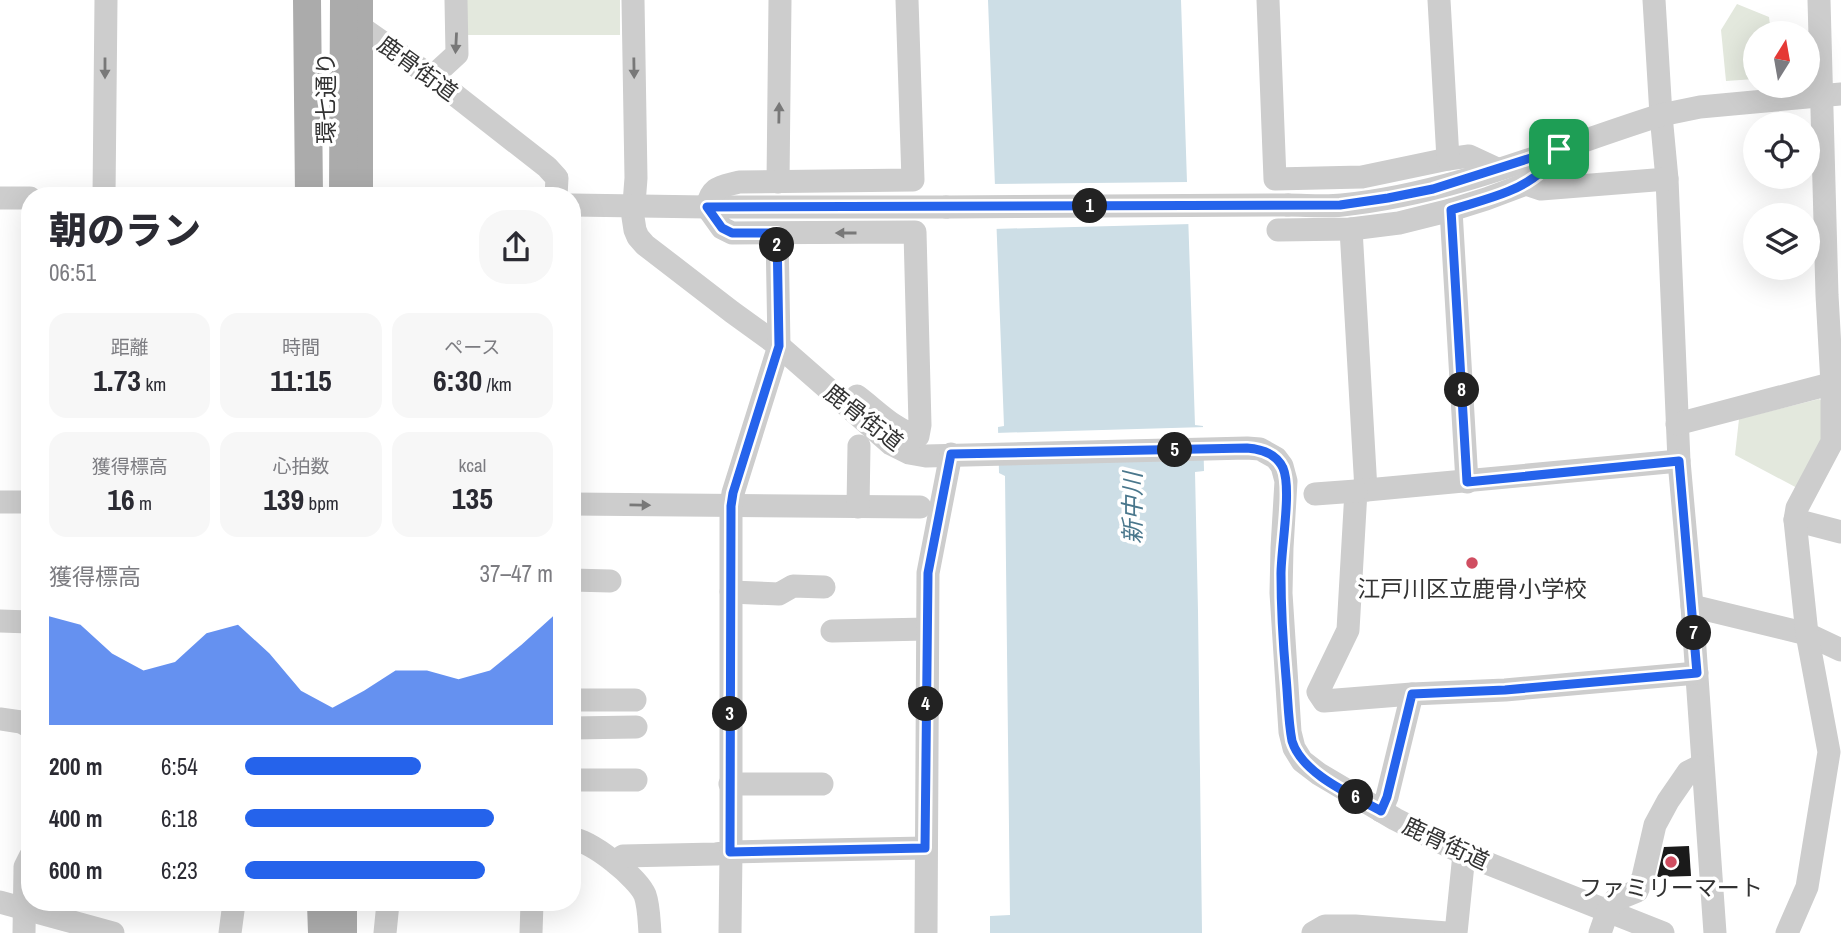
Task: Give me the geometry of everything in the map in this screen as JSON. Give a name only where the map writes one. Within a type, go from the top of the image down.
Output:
[{"type":"main road","points":[[307,0],[309,187]]},
{"type":"main road","name":"環七通り","points":[[324,187],[325,0]]},
{"type":"main road","name":"環七通り","points":[[344,0],[344,187]]},
{"type":"main road","points":[[359,13],[359,187]]},
{"type":"main road","points":[[321,911],[321,933]]},
{"type":"main road","points":[[343,911],[343,933]]},
{"type":"street","points":[[104,187],[106,0]]},
{"type":"street","name":"鹿骨街道","points":[[332,0],[359,13],[432,77],[554,173],[556,187]]},
{"type":"street","points":[[432,77],[457,54],[456,0]]},
{"type":"street","name":"鹿骨街道","points":[[633,0],[636,178],[633,205],[635,230],[645,245],[732,312],[779,341],[891,444],[909,453],[926,456],[1247,448],[1259,449],[1276,458],[1282,466],[1286,481],[1281,593],[1290,725],[1294,748],[1302,761],[1318,774],[1381,811],[1464,854],[1663,933]]},
{"type":"street","points":[[778,182],[780,0]]},
{"type":"street","points":[[779,341],[786,336],[895,425],[918,436],[920,425],[915,232],[732,233],[722,228],[707,207],[709,197],[716,189],[739,182],[913,180],[907,0]]},
{"type":"street","points":[[1268,0],[1275,179],[1362,177],[1469,156],[1497,169]]},
{"type":"street","points":[[1439,0],[1448,159]]},
{"type":"street","points":[[1654,0],[1667,179],[1679,461],[1715,933]]},
{"type":"street","points":[[1787,933],[1807,887],[1830,814],[1829,752],[1807,634],[1795,520],[1797,508],[1832,442],[1837,382],[1826,287],[1831,95],[1819,0]]},
{"type":"street","points":[[581,205],[1340,205],[1433,189],[1661,115],[1699,107],[1831,95]]},
{"type":"street","points":[[1278,230],[1351,229],[1399,223],[1451,210],[1526,184],[1544,169],[1559,149]]},
{"type":"street","points":[[1526,184],[1541,189],[1667,179]]},
{"type":"street","points":[[0,198],[21,198]]},
{"type":"street","points":[[1451,210],[1467,482]]},
{"type":"street","points":[[1351,229],[1361,490],[1348,630],[1318,692],[1324,701],[1505,690],[1697,673]]},
{"type":"street","points":[[730,933],[731,506],[779,341],[777,233]]},
{"type":"street","points":[[1677,424],[1837,382]]},
{"type":"street","points":[[858,507],[859,446]]},
{"type":"street","points":[[926,933],[928,573],[959,454]]},
{"type":"street","points":[[1315,494],[1679,461]]},
{"type":"street","points":[[0,502],[21,502]]},
{"type":"street","points":[[581,504],[920,507]]},
{"type":"street","points":[[1795,520],[1841,532]]},
{"type":"street","points":[[581,580],[610,581]]},
{"type":"street","points":[[730,592],[779,594],[793,586],[824,587]]},
{"type":"street","points":[[1692,606],[1807,634],[1841,650]]},
{"type":"street","points":[[0,621],[21,622]]},
{"type":"street","points":[[832,631],[927,629]]},
{"type":"street","points":[[1381,811],[1387,797],[1412,694]]},
{"type":"street","points":[[581,700],[635,700]]},
{"type":"street","points":[[0,719],[21,722]]},
{"type":"street","points":[[581,727],[636,727]]},
{"type":"street","points":[[1600,933],[1608,910],[1615,901],[1637,891],[1643,877],[1655,825],[1668,801],[1688,772],[1702,765]]},
{"type":"street","points":[[581,780],[636,780]]},
{"type":"street","points":[[730,784],[822,784]]},
{"type":"street","points":[[581,840],[616,863],[644,893],[650,933]]},
{"type":"street","points":[[616,863],[623,856],[925,848]]},
{"type":"street","points":[[1456,933],[1464,854]]},
{"type":"street","points":[[0,902],[21,908]]},
{"type":"street","points":[[24,933],[25,911]]},
{"type":"street","points":[[32,911],[113,933]]},
{"type":"street","points":[[230,933],[233,911]]},
{"type":"street","points":[[385,933],[387,911]]},
{"type":"street","points":[[531,933],[532,911]]},
{"type":"street","points":[[1313,933],[1325,926],[1355,926],[1447,933]]},
{"type":"shaded area","points":[[463,0],[620,0],[620,35],[464,35]]},
{"type":"shaded area","points":[[1737,4],[1769,17],[1770,21],[1743,21],[1743,80],[1726,81],[1721,30]]},
{"type":"shaded area","points":[[1819,399],[1825,403],[1826,441],[1799,489],[1735,455],[1739,419]]},
{"type":"water","name":"新中川","points":[[988,0],[1181,0],[1195,425],[1203,426],[1204,471],[1195,472],[1202,933],[990,933],[990,916],[1010,915],[1005,476],[999,473],[998,427],[1004,426]]},
{"type":"pier","points":[[1190,182],[1192,224],[993,229],[991,184]]},
{"type":"pier","points":[[1206,427],[1207,456],[995,462],[995,433]]},
{"type":"building","points":[[1689,846],[1691,876],[1657,877],[1664,847]]},
{"type":"place","name":"江戸川区立鹿骨小学校","points":[[1472,563]]},
{"type":"place","name":"ファミリーマート","points":[[1671,862]]},
{"type":"route","points":[[1559,149],[1544,169],[1526,184],[1451,210],[1467,482],[1679,461],[1697,673],[1505,690],[1412,694],[1387,797],[1381,811],[1318,774],[1302,761],[1294,748],[1289,718],[1281,593],[1287,491],[1282,466],[1276,458],[1259,449],[1247,448],[951,454],[928,573],[925,848],[730,852],[731,506],[779,346],[777,233],[732,233],[722,228],[707,207],[1340,205],[1433,189],[1559,149]]}]
